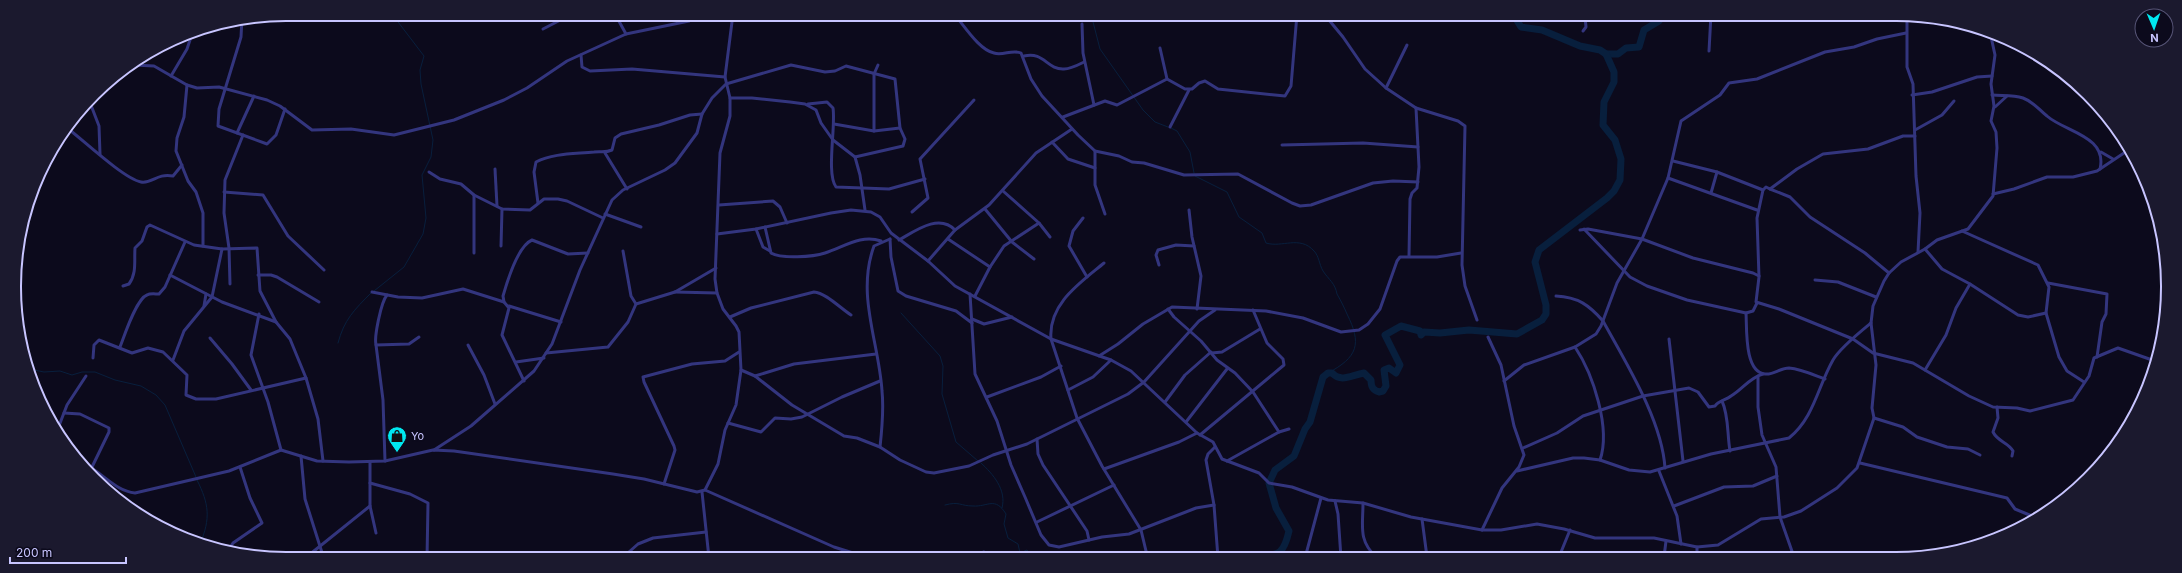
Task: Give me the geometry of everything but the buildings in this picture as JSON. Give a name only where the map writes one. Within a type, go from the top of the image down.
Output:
[{"type":"street","points":[[543,30],[559,21]]},
{"type":"street","points":[[619,21],[626,34]]},
{"type":"street","points":[[141,65],[154,66],[187,86],[226,88],[274,102],[312,130],[352,129],[382,135],[394,135],[454,120],[504,100],[527,88],[567,61],[626,34],[689,21]]},
{"type":"street","points":[[708,552],[703,491],[718,464],[724,430],[738,398],[741,370],[739,332],[723,309],[717,293],[716,268],[720,154],[730,116],[730,98],[725,77],[732,21]]},
{"type":"street","points":[[959,21],[971,36],[991,52],[996,54],[1018,51],[1024,56],[1034,85],[1072,129],[1095,151],[1119,156],[1132,162],[1144,163],[1184,175],[1238,174],[1267,191],[1300,206],[1311,205],[1373,183],[1393,181],[1418,182]]},
{"type":"street","points":[[1170,127],[1189,90],[1205,81],[1218,89],[1285,96],[1291,86],[1296,21]]},
{"type":"street","points":[[1330,21],[1365,69],[1386,88],[1416,108],[1458,121],[1465,126],[1461,253],[1465,286],[1477,320]]},
{"type":"street","points":[[1583,31],[1586,26],[1585,21]]},
{"type":"street","points":[[1709,51],[1711,21]]},
{"type":"street","points":[[1907,22],[1908,67],[1913,84],[1912,95],[1915,130],[1916,176],[1920,213],[1918,252]]},
{"type":"street","points":[[1082,24],[1084,62],[1094,105]]},
{"type":"street","points":[[241,25],[240,37],[219,109],[218,126],[221,129],[238,133],[257,141],[270,143],[276,135],[285,109]]},
{"type":"street","points":[[1504,381],[1524,364],[1575,347],[1596,334],[1603,321],[1617,283],[1642,239],[1668,178],[1681,121],[1720,95],[1729,83],[1757,79],[1825,52],[1847,49],[1877,38],[1906,33]]},
{"type":"street","points":[[171,76],[187,49],[190,39]]},
{"type":"street","points":[[717,234],[756,229],[831,213],[864,210],[880,217],[891,233],[899,240],[928,261],[944,278],[970,294],[1051,340],[1111,360],[1131,371],[1197,433],[1209,439],[1219,456],[1227,461],[1259,473],[1269,483],[1292,487],[1321,498],[1335,501],[1363,503],[1422,519],[1482,530],[1495,531],[1537,524],[1570,530],[1595,538],[1654,538],[1697,547],[1718,545],[1761,519],[1780,517],[1801,511],[1838,488],[1854,472],[1860,463],[1874,418],[1872,408],[1876,365],[1873,353],[1871,323],[1873,306],[1876,297],[1889,273],[1901,262],[1925,249],[1943,236],[1962,231],[1972,225],[1993,194],[1997,148],[1996,132],[1991,121],[1994,109],[1992,76],[1995,55],[1992,39]]},
{"type":"street","points":[[1386,88],[1407,45]]},
{"type":"street","points":[[1160,48],[1167,79]]},
{"type":"street","points":[[581,55],[582,67],[590,71],[632,69],[725,77]]},
{"type":"street","points":[[1024,56],[1036,55],[1060,69],[1069,68],[1084,62]]},
{"type":"street","points":[[64,413],[80,414],[109,428],[109,432],[92,467],[121,489],[135,493],[240,467],[281,450],[323,461],[370,462],[385,461],[433,450],[461,434],[524,381],[544,358],[561,322],[604,216],[615,197],[675,163],[697,133],[702,114],[712,98],[726,84],[791,65],[825,72],[835,71],[846,66],[895,79],[900,128],[905,139],[903,146],[855,157]]},
{"type":"street","points":[[874,131],[874,74],[878,65]]},
{"type":"street","points":[[1912,95],[1932,92],[1977,77],[1992,76]]},
{"type":"street","points":[[1063,117],[1107,101],[1117,105],[1167,79]]},
{"type":"street","points":[[1167,79],[1189,90]]},
{"type":"street","points":[[187,86],[184,118],[176,144],[176,151],[188,181],[196,192],[203,213],[203,246]]},
{"type":"street","points":[[1992,95],[2022,98],[2036,105],[2047,116],[2075,131],[2098,147],[2101,152],[2113,159]]},
{"type":"street","points":[[238,133],[254,96]]},
{"type":"street","points":[[1994,109],[2007,96]]},
{"type":"street","points":[[730,98],[773,99],[808,105],[816,110],[821,124],[833,140],[855,157],[862,188],[864,210]]},
{"type":"street","points":[[912,212],[928,198],[920,159],[974,100]]},
{"type":"street","points":[[1915,130],[1942,115],[1954,101]]},
{"type":"street","points":[[808,104],[822,102],[831,104],[833,108],[834,186],[838,188],[889,189],[925,179]]},
{"type":"street","points":[[92,106],[99,126],[100,154]]},
{"type":"street","points":[[1409,256],[1410,199],[1412,192],[1416,190],[1418,182],[1416,108]]},
{"type":"street","points":[[538,203],[534,172],[536,162],[550,156],[596,152],[605,153],[612,150],[615,138],[621,134],[659,125],[690,114],[702,114]]},
{"type":"street","points":[[834,124],[874,131],[900,128]]},
{"type":"street","points":[[928,261],[955,230],[985,209],[1003,191],[1036,153],[1072,129]]},
{"type":"street","points":[[71,131],[124,174],[143,182],[162,174],[175,175],[182,166]]},
{"type":"street","points":[[230,284],[229,248],[225,227],[224,192],[226,173],[243,135]]},
{"type":"street","points":[[1770,189],[1798,168],[1823,154],[1864,150],[1904,136],[1915,136]]},
{"type":"street","points":[[1052,142],[1068,159],[1095,168]]},
{"type":"street","points":[[1282,145],[1363,143],[1418,147]]},
{"type":"street","points":[[1095,151],[1096,191],[1105,214]]},
{"type":"street","points":[[2100,169],[2101,152]]},
{"type":"street","points":[[1993,194],[2014,189],[2047,177],[2073,177],[2100,169],[2124,152]]},
{"type":"street","points":[[605,153],[627,189]]},
{"type":"street","points":[[1673,161],[1717,172],[1763,190],[1766,187],[1790,197],[1810,217],[1869,256],[1889,273]]},
{"type":"street","points":[[495,169],[497,206]]},
{"type":"street","points":[[428,172],[440,179],[461,184],[474,196],[502,209],[530,210],[538,203],[550,198],[567,201],[604,216],[641,227]]},
{"type":"street","points":[[1711,193],[1717,172]]},
{"type":"street","points":[[1668,178],[1757,210]]},
{"type":"street","points":[[1759,277],[1753,273],[1693,258],[1642,239],[1582,229],[1619,265],[1623,272],[1647,286],[1700,304],[1746,313],[1753,311],[1757,303],[1755,300],[1759,277],[1757,210],[1763,190]]},
{"type":"street","points":[[1003,191],[1038,223],[1050,237]]},
{"type":"street","points":[[224,192],[263,195],[288,236],[324,270]]},
{"type":"street","points":[[474,196],[474,253]]},
{"type":"street","points":[[719,205],[773,201],[780,207],[787,223]]},
{"type":"street","points":[[501,246],[502,209]]},
{"type":"street","points":[[985,209],[1012,242],[1034,259]]},
{"type":"street","points":[[1189,210],[1192,237],[1201,276],[1197,309]]},
{"type":"street","points":[[1084,218],[1073,231],[1069,246],[1087,277]]},
{"type":"street","points":[[899,240],[922,227],[938,222],[948,224],[955,230]]},
{"type":"street","points":[[975,296],[990,267],[1004,246],[1038,223]]},
{"type":"street","points":[[123,286],[129,284],[132,280],[134,273],[135,248],[142,241],[147,227],[150,225],[185,242],[203,246],[222,249],[257,248],[260,290],[276,322],[290,339],[306,378],[318,419],[323,461]]},
{"type":"street","points":[[765,227],[770,251]]},
{"type":"street","points":[[756,229],[763,247],[772,254],[791,257],[824,253],[854,242],[873,239],[881,242]]},
{"type":"street","points":[[1962,231],[2038,265],[2048,283],[2049,292],[2046,313],[2055,347],[2064,368],[2084,382]]},
{"type":"street","points":[[891,233],[890,239],[898,291],[906,296],[956,311],[972,321],[984,324],[1012,317]]},
{"type":"street","points":[[880,447],[882,399],[869,314],[866,273],[874,246],[890,239]]},
{"type":"street","points":[[948,239],[990,267]]},
{"type":"street","points":[[504,302],[503,296],[511,273],[529,242],[536,241],[568,254],[588,253]]},
{"type":"street","points":[[120,348],[132,316],[144,297],[149,294],[159,294],[165,287],[185,242]]},
{"type":"street","points":[[1159,265],[1156,254],[1158,250],[1176,246],[1194,246]]},
{"type":"street","points":[[173,360],[184,331],[212,297],[222,249]]},
{"type":"street","points":[[1925,249],[1942,269],[1970,284],[2018,315],[2028,316],[2046,313]]},
{"type":"street","points":[[623,251],[631,296],[636,304]]},
{"type":"street","points":[[1098,356],[1118,344],[1143,324],[1168,309],[1176,307],[1215,310],[1253,310],[1303,318],[1341,332],[1359,330],[1368,324],[1380,309],[1397,261],[1400,257],[1437,257],[1461,253]]},
{"type":"street","points":[[1104,263],[1074,287],[1062,301],[1052,326],[1051,340],[1061,366],[1077,418],[1104,469],[1141,530],[1147,552]]},
{"type":"street","points":[[546,353],[608,347],[628,322],[636,304],[674,292],[716,268]]},
{"type":"street","points":[[170,275],[212,297],[259,314],[276,322]]},
{"type":"street","points":[[258,275],[271,275],[277,277],[319,302]]},
{"type":"street","points":[[1816,280],[1838,282],[1876,297]]},
{"type":"street","points":[[2048,283],[2107,294],[2106,314],[2102,322],[2097,357]]},
{"type":"street","points":[[1925,370],[1931,356],[1946,335],[1956,308],[1970,284]]},
{"type":"street","points":[[372,292],[386,295],[422,298],[463,289],[504,302],[509,306],[561,322]]},
{"type":"street","points":[[674,292],[717,293]]},
{"type":"street","points":[[730,317],[751,308],[814,292],[824,294],[837,307],[851,315]]},
{"type":"street","points":[[204,307],[206,294]]},
{"type":"street","points":[[970,294],[975,374],[987,397],[1008,452],[1011,465],[1045,540],[1053,547],[1141,530],[1196,508],[1214,505]]},
{"type":"street","points":[[385,461],[384,400],[375,333],[380,319],[382,302],[386,295]]},
{"type":"street","points":[[1556,296],[1581,301],[1593,309],[1603,321],[1643,396],[1661,439],[1665,468]]},
{"type":"street","points":[[1757,303],[1779,309],[1853,340],[1873,353],[1910,362],[1969,396],[1997,408],[2016,408],[2030,411],[2068,402],[2078,395],[2084,382],[2090,374],[2092,361],[2097,357],[2118,348],[2151,359]]},
{"type":"street","points":[[509,306],[502,334],[524,381]]},
{"type":"street","points":[[1168,309],[1174,317],[1191,331],[1253,392],[1264,406],[1279,432]]},
{"type":"street","points":[[741,370],[755,376],[792,405],[844,436],[857,438],[880,447],[900,460],[926,472],[934,473],[970,466],[993,455],[1008,452],[1128,394],[1144,382],[1199,321],[1215,310]]},
{"type":"street","points":[[1200,435],[1253,392],[1284,362],[1270,348],[1260,329],[1253,310]]},
{"type":"street","points":[[1746,313],[1747,348],[1754,365],[1763,374]]},
{"type":"street","points":[[259,314],[251,355],[268,402],[281,450]]},
{"type":"street","points":[[1517,471],[1573,458],[1600,460],[1640,472],[1659,471],[1682,461],[1765,442],[1783,440],[1795,433],[1809,414],[1834,358],[1871,323]]},
{"type":"street","points":[[1165,402],[1185,375],[1212,353],[1222,352],[1260,329]]},
{"type":"street","points":[[376,345],[408,344],[419,337]]},
{"type":"street","points":[[1482,530],[1502,488],[1517,471],[1523,460],[1523,448],[1514,426],[1500,365],[1488,337]]},
{"type":"street","points":[[210,338],[251,390]]},
{"type":"street","points":[[1669,339],[1682,461]]},
{"type":"street","points":[[93,358],[94,345],[97,341],[134,353],[148,348],[157,349],[173,360],[187,374],[186,395],[190,398],[216,399],[306,378]]},
{"type":"street","points":[[468,345],[482,370],[495,404]]},
{"type":"street","points":[[1575,347],[1588,371],[1601,410],[1603,448],[1600,460]]},
{"type":"street","points":[[664,484],[675,450],[658,415],[643,377],[692,364],[725,361],[739,352]]},
{"type":"street","points":[[755,376],[794,364],[876,354]]},
{"type":"street","points":[[516,362],[544,358]]},
{"type":"street","points":[[1068,390],[1082,384],[1111,360]]},
{"type":"street","points":[[987,397],[1041,377],[1061,366]]},
{"type":"street","points":[[1186,422],[1227,368]]},
{"type":"street","points":[[1523,448],[1557,433],[1583,416],[1643,396],[1675,390],[1694,390],[1709,407],[1715,406],[1734,394],[1746,383],[1758,376],[1770,374],[1787,368],[1792,368],[1825,379]]},
{"type":"street","points":[[60,424],[72,395],[86,376]]},
{"type":"street","points":[[1758,376],[1758,407],[1762,435],[1774,459],[1778,476],[1780,517],[1792,552]]},
{"type":"street","points":[[728,423],[761,432],[775,418],[792,419],[809,414],[842,397],[880,381]]},
{"type":"street","points":[[1722,401],[1727,412],[1726,427],[1730,451]]},
{"type":"street","points":[[1997,408],[1998,418],[1993,432],[1997,439],[2011,447],[2013,451],[2012,456]]},
{"type":"street","points":[[1874,418],[1903,427],[1917,437],[1947,448],[1968,449],[1980,455]]},
{"type":"street","points":[[1227,461],[1279,432],[1289,429]]},
{"type":"street","points":[[1104,469],[1179,442],[1197,433]]},
{"type":"street","points":[[1037,439],[1038,454],[1043,465],[1087,530],[1089,540]]},
{"type":"street","points":[[1215,447],[1208,454],[1206,460],[1214,505],[1218,552]]},
{"type":"street","points":[[433,450],[498,456],[612,474],[664,484],[693,492],[703,491],[834,547],[850,552]]},
{"type":"street","points":[[301,456],[305,499],[322,552]]},
{"type":"street","points":[[370,462],[370,506],[376,533]]},
{"type":"street","points":[[1860,463],[2007,498],[2015,509],[2030,515]]},
{"type":"street","points":[[232,546],[237,540],[262,523],[250,498],[240,467]]},
{"type":"street","points":[[1659,471],[1680,524],[1680,544]]},
{"type":"street","points":[[1674,506],[1724,487],[1753,486],[1778,476]]},
{"type":"street","points":[[370,483],[410,494],[428,503],[427,552]]},
{"type":"street","points":[[1037,522],[1114,485]]},
{"type":"street","points":[[1307,552],[1321,498]]},
{"type":"street","points":[[1335,501],[1338,514],[1341,552]]},
{"type":"street","points":[[1363,503],[1362,536],[1371,552]]},
{"type":"street","points":[[313,552],[370,506]]},
{"type":"street","points":[[1422,519],[1426,552]]},
{"type":"street","points":[[1561,552],[1570,530]]},
{"type":"street","points":[[628,552],[638,544],[652,538],[706,532]]},
{"type":"street","points":[[1665,552],[1666,541]]},
{"type":"street","points":[[1697,547],[1697,552]]},
{"type":"waterway","points":[[374,291],[404,267],[423,234],[426,218],[422,175],[431,157],[433,140],[421,84],[420,70],[424,56],[397,21]]},
{"type":"waterway","points":[[1093,21],[1100,49],[1143,110],[1155,122],[1168,127]]},
{"type":"waterway","points":[[1280,552],[1286,542],[1289,531],[1276,508],[1269,483],[1275,470],[1294,456],[1305,429],[1310,422],[1323,377],[1328,373],[1332,373],[1339,378],[1347,378],[1364,373],[1371,380],[1374,389],[1379,392],[1383,391],[1386,386],[1384,370],[1389,368],[1396,373],[1400,365],[1385,335],[1401,326],[1420,331],[1421,335],[1424,332],[1440,333],[1469,330],[1517,334],[1542,320],[1546,314],[1546,305],[1535,262],[1539,250],[1607,198],[1614,191],[1620,180],[1621,159],[1615,140],[1603,125],[1604,102],[1614,82],[1614,72],[1606,54],[1600,50],[1580,46],[1542,30],[1521,27],[1517,21]]},
{"type":"waterway","points":[[1606,54],[1618,54],[1626,48],[1639,47],[1644,30],[1659,21]]},
{"type":"waterway","points":[[1171,128],[1177,131],[1190,152],[1194,173]]},
{"type":"waterway","points":[[1195,176],[1227,192],[1239,217],[1262,233],[1266,243],[1303,244],[1309,246],[1316,253],[1323,271],[1336,290],[1352,324],[1355,334],[1354,349],[1351,355],[1346,361],[1328,373]]},
{"type":"waterway","points":[[338,343],[343,328],[350,316],[371,293]]},
{"type":"waterway","points":[[901,313],[940,356],[943,366],[942,394],[956,442],[978,461]]},
{"type":"waterway","points":[[34,370],[44,372],[60,371],[72,375],[82,372],[95,372],[115,380],[141,386],[156,395],[165,405],[196,477]]},
{"type":"waterway","points":[[981,463],[994,477],[1001,489],[1003,495],[1002,508]]},
{"type":"waterway","points":[[197,480],[204,496],[207,511],[206,526],[202,538]]},
{"type":"waterway","points":[[945,505],[954,503],[969,506],[991,504],[998,505],[1006,514],[1004,524],[1008,538],[1018,544],[1020,552]]},
{"type":"waterway","points":[[1022,552],[1027,550],[1028,552]]},
{"type":"place","name":"Yo","points":[[397,453]]}]
